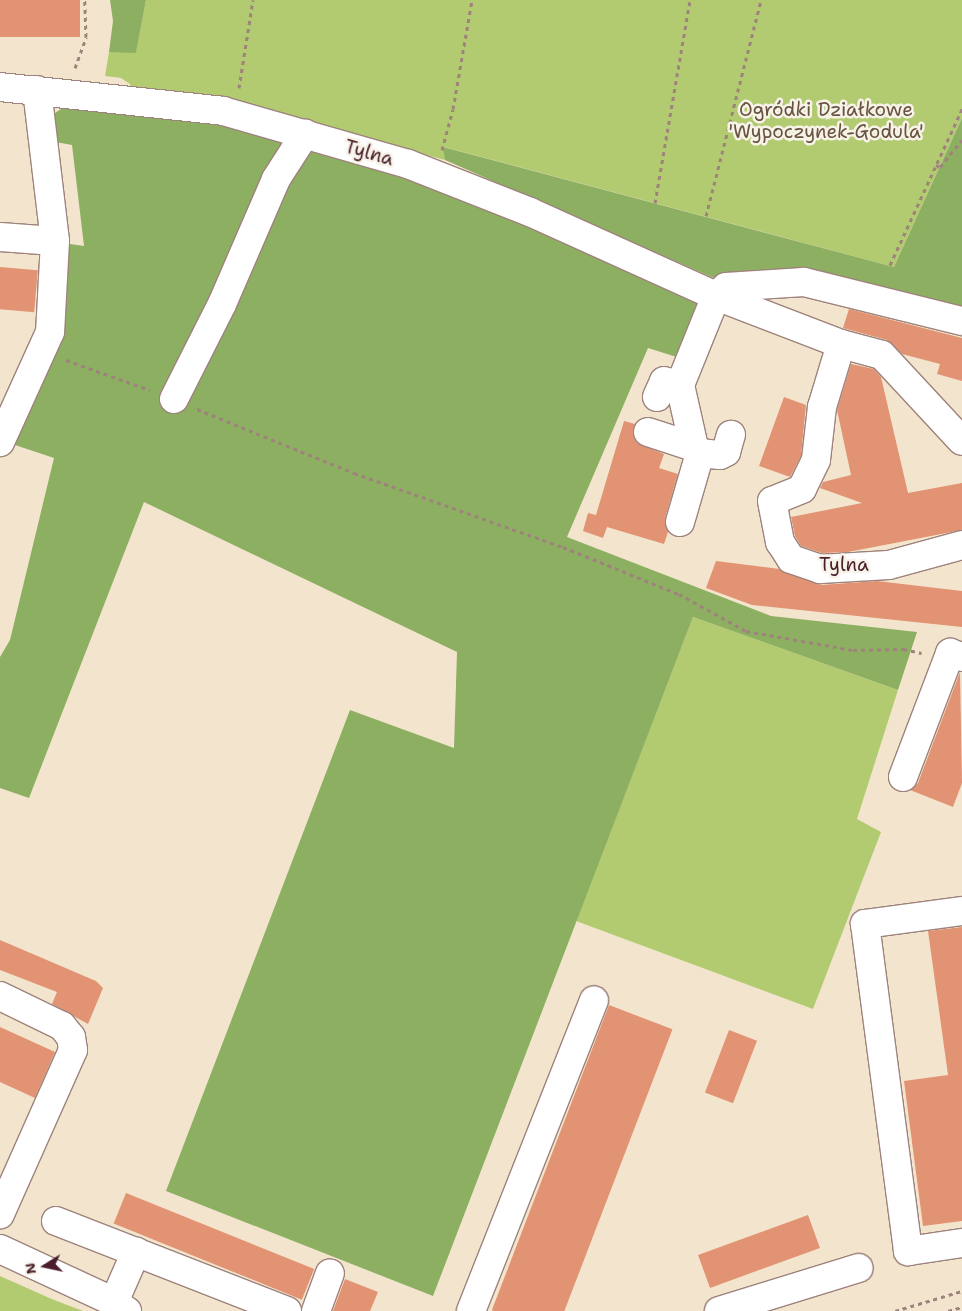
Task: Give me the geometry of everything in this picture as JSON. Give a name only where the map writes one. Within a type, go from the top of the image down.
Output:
[{"type":"street","name":"Tylna","points":[[0,88],[37,90],[223,111],[429,172],[530,212],[716,296],[840,344],[882,355],[962,441]]},
{"type":"street","points":[[0,442],[50,332],[55,241],[37,90]]},
{"type":"street","points":[[174,399],[222,304],[276,180],[305,134]]},
{"type":"street","points":[[0,237],[55,241]]},
{"type":"street","points":[[680,522],[697,450],[668,391],[716,296],[726,287],[804,282],[962,321]]},
{"type":"street","name":"Tylna","points":[[840,344],[822,407],[816,460],[802,489],[772,501],[780,542],[791,559],[820,569],[889,565],[962,546]]},
{"type":"street","points":[[648,432],[697,450],[720,455],[726,452],[731,435]]},
{"type":"street","points":[[903,777],[956,655]]},
{"type":"street","points":[[962,911],[865,924],[908,1251],[962,1243]]},
{"type":"street","points":[[0,996],[62,1026],[71,1037],[73,1050],[0,1214]]},
{"type":"street","points":[[471,1311],[594,1001]]},
{"type":"street","points":[[56,1221],[287,1311]]},
{"type":"street","points":[[0,1249],[120,1306],[136,1252]]},
{"type":"street","points":[[726,1310],[859,1268]]},
{"type":"street","points":[[316,1311],[330,1273]]},
{"type":"path","points":[[76,66],[86,37],[85,0]]},
{"type":"path","points":[[238,91],[254,0]]},
{"type":"path","points":[[429,172],[447,134],[472,0]]},
{"type":"path","points":[[655,203],[690,0]]},
{"type":"path","points":[[706,216],[761,0]]},
{"type":"path","points":[[890,265],[962,109]]},
{"type":"path","points":[[936,165],[940,167],[962,140]]},
{"type":"path","points":[[41,353],[174,399],[354,473],[563,547],[679,594],[746,631],[853,650],[902,649],[938,656],[956,655]]},
{"type":"path","points":[[895,1311],[962,1291]]},
{"type":"path","points":[[948,1311],[962,1307]]},
{"type":"green space","points":[[110,0],[146,0],[136,53],[109,52],[113,21]]},
{"type":"green space","name":"Ogródki Działkowe 'Wypoczynek-Godula'","points":[[146,0],[962,0],[962,118],[894,267],[444,147],[445,160],[236,104],[131,92],[130,84],[121,78],[105,76],[109,52],[136,52]]},
{"type":"green space","points":[[64,107],[221,122],[428,180],[666,277],[702,306],[683,359],[648,348],[567,537],[771,616],[917,632],[898,690],[693,617],[433,1296],[166,1191],[350,710],[454,748],[457,652],[144,502],[29,798],[0,788],[0,657],[10,640],[54,458],[6,442],[63,243],[84,246],[72,145],[50,141],[52,115]]},
{"type":"green space","points":[[962,118],[962,306],[817,274],[734,284],[714,278],[445,160],[443,147],[894,267]]},
{"type":"green space","points":[[693,617],[898,690],[857,819],[881,832],[813,1009],[576,921]]},
{"type":"green space","points":[[0,1276],[54,1300],[83,1311],[0,1311]]},
{"type":"building","points":[[0,0],[80,0],[80,37],[0,37]]},
{"type":"building","points":[[0,267],[38,270],[34,312],[0,309]]},
{"type":"building","points":[[849,309],[962,338],[962,381],[937,374],[940,364],[902,354],[887,340],[843,328]]},
{"type":"building","points":[[851,364],[874,369],[881,377],[908,493],[962,483],[962,530],[848,552],[822,553],[801,546],[795,536],[791,517],[862,503],[820,488],[823,482],[851,475],[837,410]]},
{"type":"building","points":[[784,397],[806,405],[801,456],[790,477],[759,466]]},
{"type":"building","points":[[624,421],[635,424],[633,435],[637,443],[664,454],[659,468],[678,474],[665,518],[668,532],[664,544],[607,527],[603,538],[583,531],[588,513],[596,515]]},
{"type":"building","points":[[716,561],[780,569],[821,585],[877,581],[962,591],[962,627],[752,605],[706,588]]},
{"type":"building","points":[[960,672],[962,783],[953,807],[910,790],[918,783]]},
{"type":"building","points":[[962,927],[962,1221],[923,1226],[904,1081],[948,1075],[928,931]]},
{"type":"building","points":[[0,940],[96,981],[103,988],[88,1024],[52,1004],[57,992],[0,970]]},
{"type":"building","points":[[609,1005],[672,1029],[564,1311],[492,1310]]},
{"type":"building","points":[[0,1027],[55,1052],[35,1098],[0,1082]]},
{"type":"building","points":[[729,1030],[757,1041],[733,1103],[705,1093]]},
{"type":"building","points":[[126,1193],[314,1269],[302,1300],[114,1224]]},
{"type":"building","points":[[808,1215],[820,1248],[710,1288],[698,1255]]},
{"type":"building","points":[[345,1279],[378,1292],[370,1311],[333,1311]]}]
